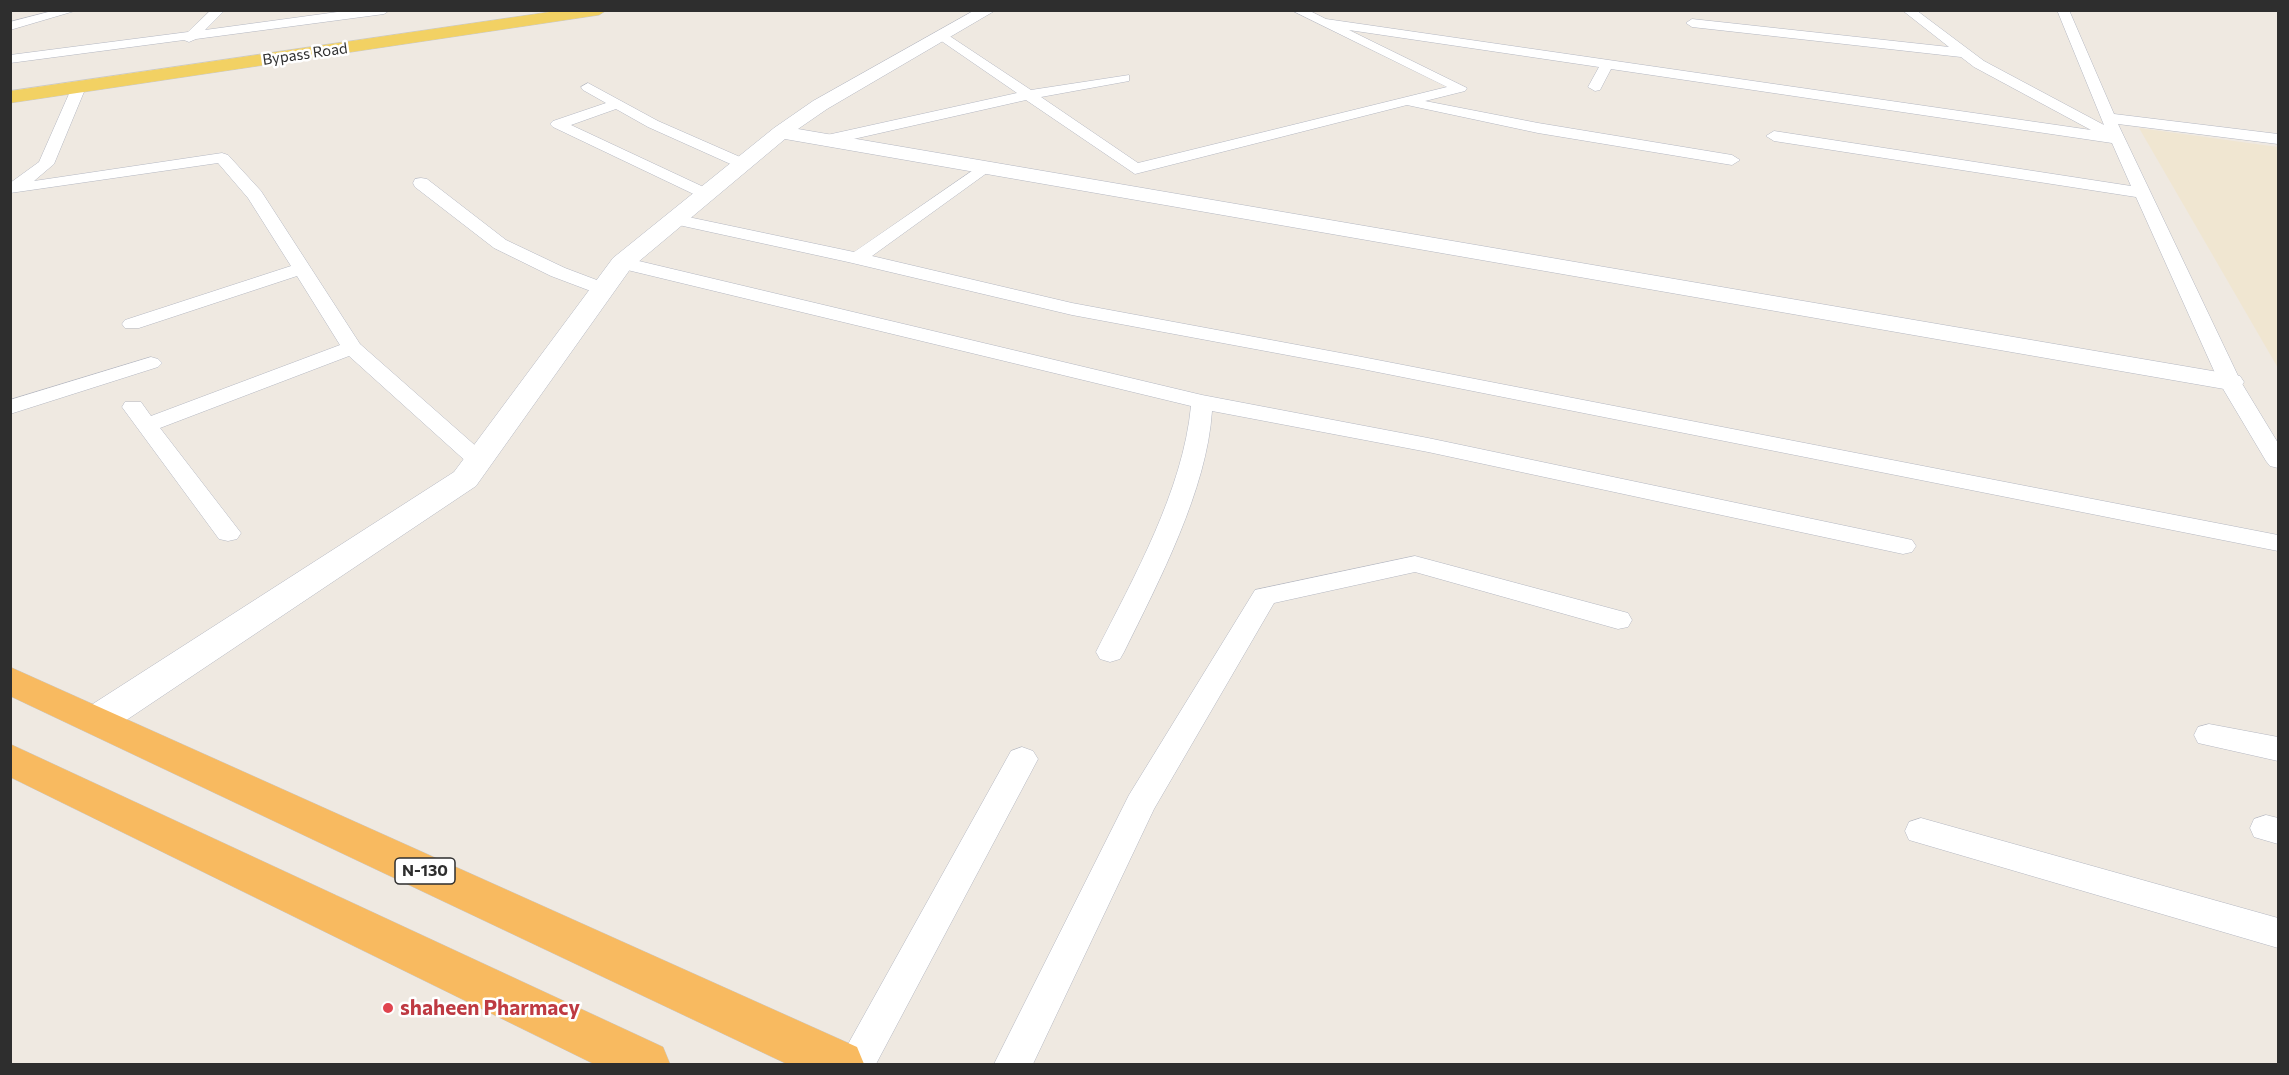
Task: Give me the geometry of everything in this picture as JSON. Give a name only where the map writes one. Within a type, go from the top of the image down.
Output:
[{"type":"highway","name":"N-130","points":[[10,680],[99,719],[839,1065]]},
{"type":"highway","points":[[10,759],[645,1065]]},
{"type":"main road","name":"Bypass Road","points":[[10,97],[599,10]]},
{"type":"street","points":[[10,26],[72,10]]},
{"type":"street","points":[[189,38],[219,10]]},
{"type":"street","points":[[10,59],[189,38],[347,13],[384,10]]},
{"type":"street","points":[[99,719],[465,479],[622,263],[741,163],[820,105],[988,10]]},
{"type":"street","points":[[942,35],[1135,169],[1460,88],[1297,10]]},
{"type":"street","points":[[1908,10],[1979,64],[2117,139]]},
{"type":"street","points":[[2063,10],[2117,139],[2230,382],[2278,461]]},
{"type":"street","points":[[1321,22],[2117,139]]},
{"type":"street","points":[[1692,23],[1965,53]]},
{"type":"street","points":[[1595,87],[1607,64]]},
{"type":"street","points":[[826,140],[1029,95],[1124,78]]},
{"type":"street","points":[[12,190],[46,164],[79,87]]},
{"type":"street","points":[[588,87],[653,124],[741,163]]},
{"type":"street","points":[[1407,101],[1527,126],[1732,160]]},
{"type":"street","points":[[617,104],[558,124],[704,194]]},
{"type":"street","points":[[2108,118],[2278,139]]},
{"type":"street","points":[[781,132],[2230,382]]},
{"type":"street","points":[[1774,136],[2143,194]]},
{"type":"street","points":[[12,190],[222,158],[255,195],[352,348],[478,460]]},
{"type":"street","points":[[858,258],[985,167]]},
{"type":"street","points":[[421,183],[500,244],[558,272],[603,289]]},
{"type":"street","points":[[674,219],[858,258],[1072,309],[1369,364],[2278,543]]},
{"type":"street","points":[[622,263],[1202,402],[1428,445],[1903,546]]},
{"type":"street","points":[[132,324],[301,269]]},
{"type":"street","points":[[228,533],[140,416],[352,348]]},
{"type":"street","points":[[10,406],[151,363]]},
{"type":"street","points":[[1110,652],[1158,557],[1199,441],[1202,402]]},
{"type":"street","points":[[1013,1065],[1140,804],[1265,596],[1415,564],[1618,620]]},
{"type":"street","points":[[2209,735],[2278,749]]},
{"type":"street","points":[[855,1065],[1022,759]]},
{"type":"street","points":[[1921,831],[2278,933]]},
{"type":"shaded area","points":[[2139,128],[2278,147],[2278,368]]},
{"type":"place","name":"shaheen Pharmacy","points":[[388,1008]]}]
